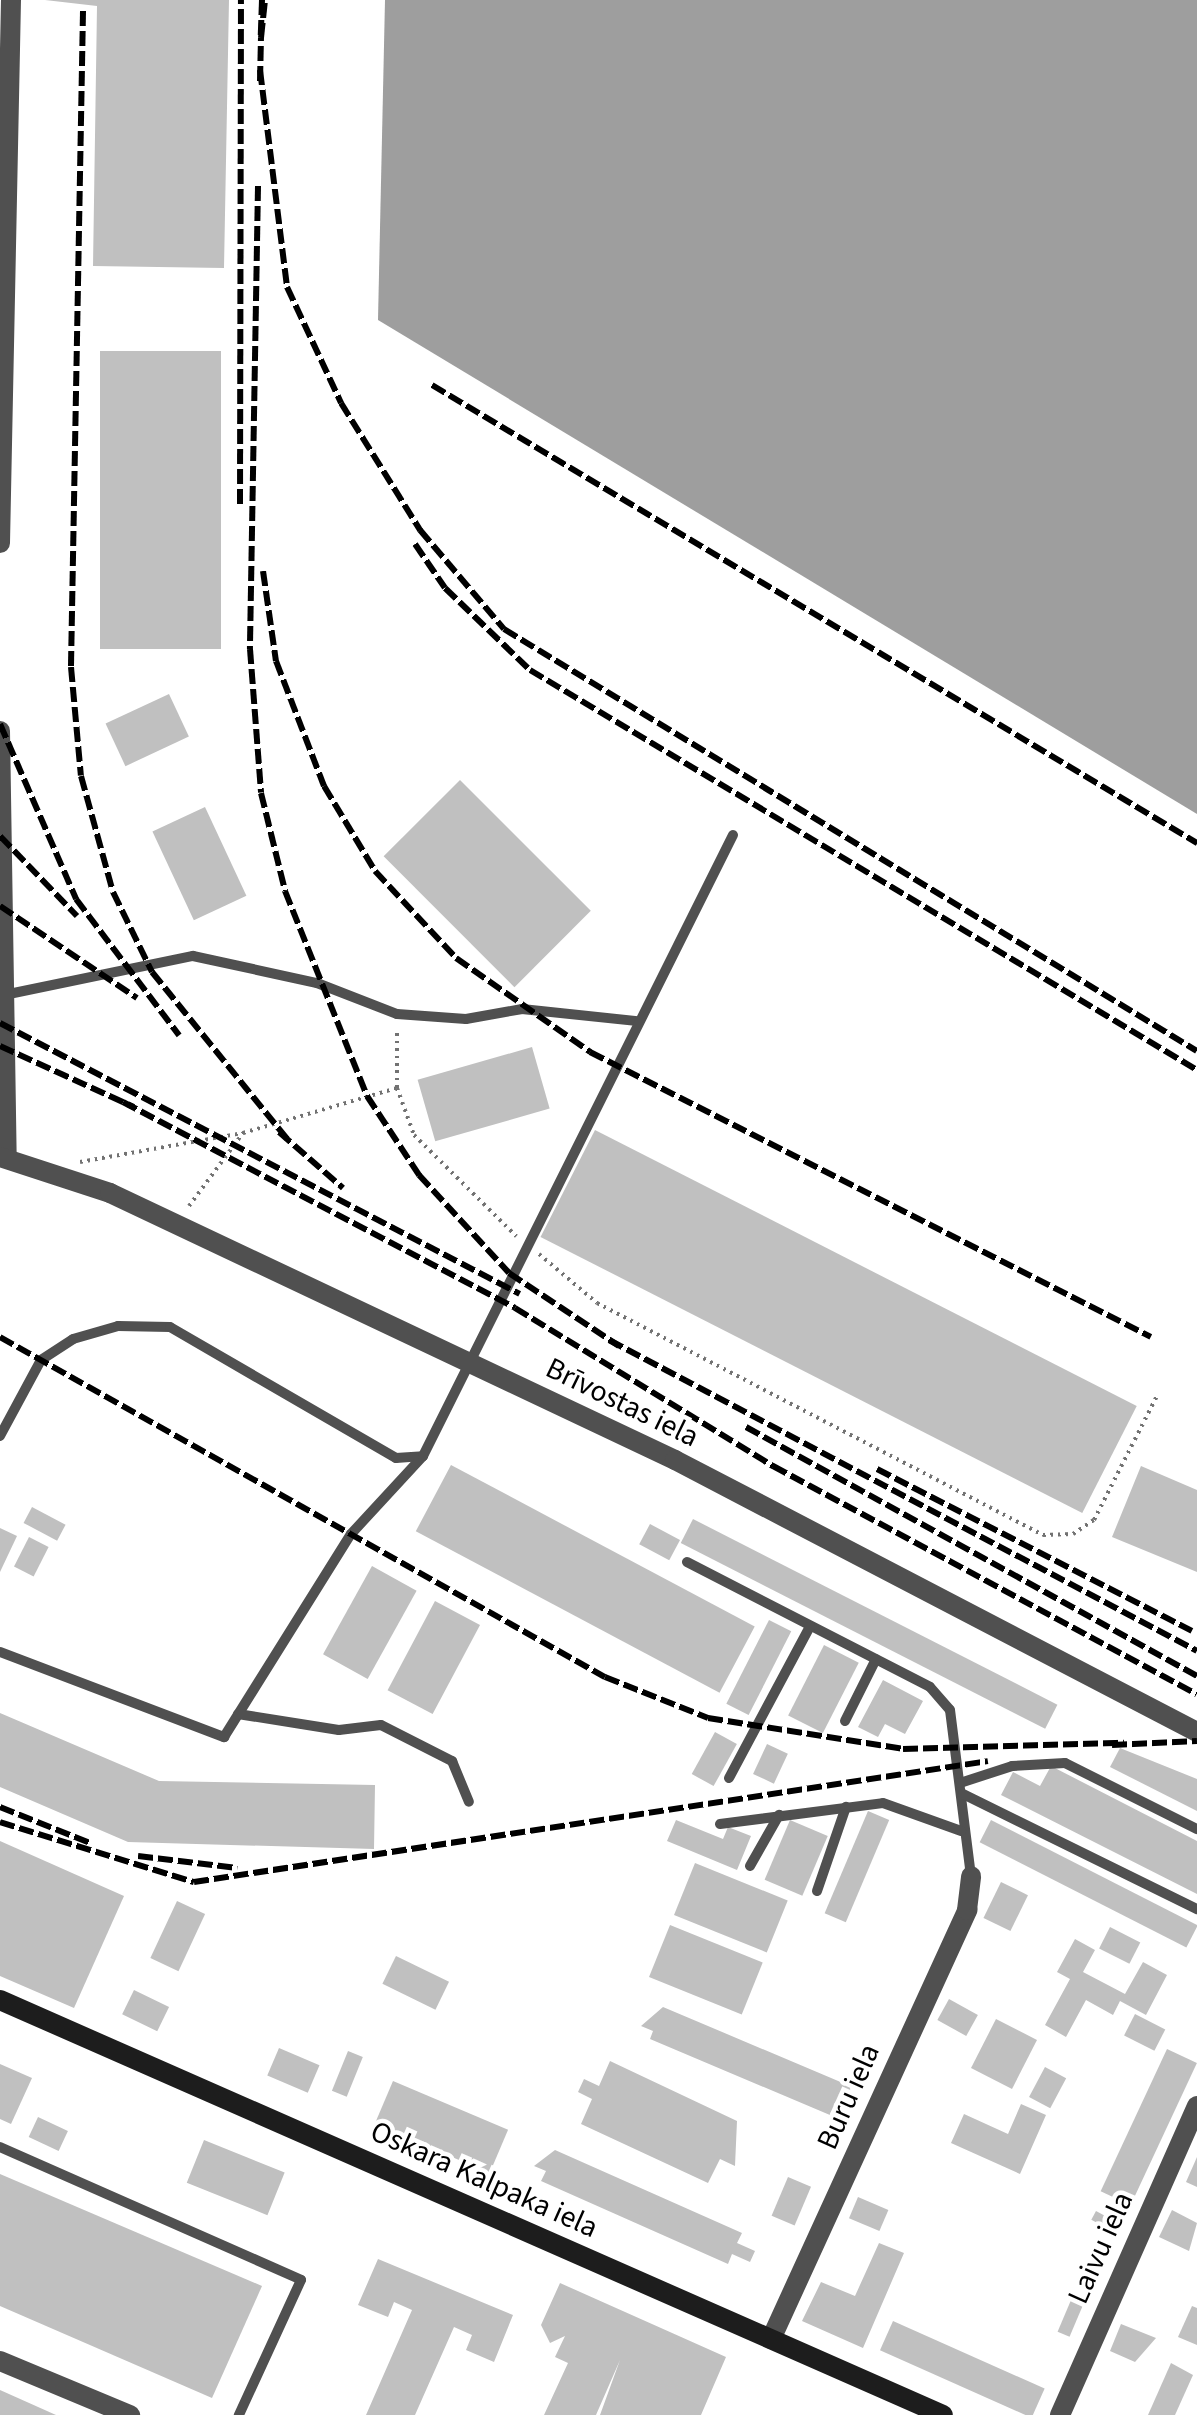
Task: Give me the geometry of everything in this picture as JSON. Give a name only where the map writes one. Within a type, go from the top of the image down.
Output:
[{"type":"main road","name":"Oskara Kalpaka iela","points":[[0,2000],[943,2415]]},
{"type":"street","points":[[0,542],[11,0]]},
{"type":"street","name":"Brīvostas iela","points":[[0,731],[4,1158],[52,1170],[469,1362],[1197,1732]]},
{"type":"street","name":"Buru iela","points":[[771,2339],[966,1910],[971,1876]]},
{"type":"street","name":"Laivu iela","points":[[1060,2415],[1197,2106]]},
{"type":"street","points":[[0,2360],[130,2415]]},
{"type":"lane","points":[[0,1652],[224,1738],[350,1534],[423,1456],[522,1242],[732,835]]},
{"type":"lane","points":[[4,995],[193,956],[317,983],[396,1014],[466,1020],[522,1009],[637,1021]]},
{"type":"lane","points":[[0,1436],[41,1360],[57,1349],[118,1326],[170,1328],[396,1458],[423,1456]]},
{"type":"lane","points":[[687,1562],[930,1687],[950,1710],[962,1788],[961,1831],[971,1876]]},
{"type":"lane","points":[[728,1778],[810,1626]]},
{"type":"lane","points":[[846,1722],[876,1660]]},
{"type":"lane","points":[[238,1714],[338,1730],[381,1725],[452,1761],[469,1802]]},
{"type":"lane","points":[[962,1788],[1047,1759],[1197,1830]]},
{"type":"lane","points":[[962,1788],[1197,1909]]},
{"type":"lane","points":[[720,1824],[883,1803],[961,1831]]},
{"type":"lane","points":[[817,1890],[846,1807]]},
{"type":"lane","points":[[750,1866],[780,1814]]},
{"type":"lane","points":[[0,2147],[301,2280],[239,2415]]},
{"type":"path","points":[[396,1014],[398,1088],[414,1135],[522,1242],[597,1303],[1043,1534],[1074,1534],[1094,1520],[1158,1394]]},
{"type":"path","points":[[52,1170],[242,1132],[398,1088]]},
{"type":"path","points":[[175,1224],[242,1132]]},
{"type":"shaded area","points":[[385,0],[1197,0],[1197,814],[378,320]]},
{"type":"building","points":[[45,0],[229,0],[224,268],[93,266],[97,6]]},
{"type":"building","points":[[100,351],[221,351],[221,649],[100,649]]},
{"type":"building","points":[[169,694],[189,737],[125,766],[106,724]]},
{"type":"building","points":[[460,780],[591,911],[514,987],[384,856]]},
{"type":"building","points":[[205,807],[246,896],[194,920],[152,832]]},
{"type":"building","points":[[532,1047],[550,1109],[435,1141],[418,1080]]},
{"type":"building","points":[[595,1130],[1137,1406],[1082,1513],[541,1237]]},
{"type":"building","points":[[451,1465],[755,1626],[720,1693],[416,1531]]},
{"type":"building","points":[[1141,1466],[1197,1490],[1197,1572],[1112,1537]]},
{"type":"building","points":[[32,1507],[66,1525],[57,1541],[24,1523]]},
{"type":"building","points":[[693,1519],[1057,1705],[1045,1729],[681,1543]]},
{"type":"building","points":[[650,1524],[680,1540],[669,1560],[639,1544]]},
{"type":"building","points":[[0,1528],[17,1536],[0,1572]]},
{"type":"building","points":[[29,1537],[49,1547],[34,1576],[14,1566]]},
{"type":"building","points":[[372,1566],[417,1591],[368,1679],[323,1654]]},
{"type":"building","points":[[435,1601],[480,1625],[433,1714],[388,1690]]},
{"type":"building","points":[[769,1620],[791,1631],[749,1715],[726,1704]]},
{"type":"building","points":[[824,1645],[859,1663],[823,1733],[788,1715]]},
{"type":"building","points":[[883,1680],[923,1701],[905,1734],[885,1724],[878,1737],[858,1727]]},
{"type":"building","points":[[0,1713],[159,1781],[375,1785],[374,1849],[128,1842],[0,1787]]},
{"type":"building","points":[[715,1732],[737,1744],[714,1786],[692,1774]]},
{"type":"building","points":[[767,1744],[788,1754],[774,1784],[753,1774]]},
{"type":"building","points":[[1120,1748],[1197,1779],[1197,1811],[1110,1767]]},
{"type":"building","points":[[1051,1766],[1197,1841],[1197,1894],[1001,1795],[1013,1772],[1040,1786]]},
{"type":"building","points":[[868,1811],[889,1820],[846,1922],[825,1913]]},
{"type":"building","points":[[676,1820],[723,1839],[728,1827],[751,1836],[737,1870],[667,1841]]},
{"type":"building","points":[[790,1820],[828,1836],[802,1896],[765,1880]]},
{"type":"building","points":[[991,1820],[1197,1925],[1186,1948],[980,1842]]},
{"type":"building","points":[[0,1841],[124,1896],[74,2008],[0,1976]]},
{"type":"building","points":[[695,1863],[788,1900],[767,1952],[674,1915]]},
{"type":"building","points":[[1001,1882],[1028,1895],[1010,1931],[983,1918]]},
{"type":"building","points":[[177,1901],[205,1914],[178,1971],[150,1958]]},
{"type":"building","points":[[670,1925],[763,1962],[742,2014],[649,1977]]},
{"type":"building","points":[[1110,1927],[1140,1942],[1129,1964],[1099,1948]]},
{"type":"building","points":[[1075,1939],[1095,1950],[1083,1972],[1125,1994],[1143,1962],[1167,1975],[1146,2015],[1120,2001],[1113,2015],[1086,2000],[1066,2037],[1045,2025],[1070,1979],[1057,1972]]},
{"type":"building","points":[[396,1956],[449,1982],[435,2010],[382,1984]]},
{"type":"building","points":[[134,1990],[169,2007],[157,2031],[122,2014]]},
{"type":"building","points":[[949,1999],[978,2015],[966,2036],[937,2020]]},
{"type":"building","points":[[663,2007],[850,2086],[851,2112],[842,2108],[837,2118],[650,2039],[653,2031],[641,2026]]},
{"type":"building","points":[[1135,2014],[1165,2029],[1154,2051],[1124,2035]]},
{"type":"building","points":[[996,2019],[1037,2040],[1012,2089],[971,2068]]},
{"type":"building","points":[[279,2048],[320,2065],[308,2093],[267,2076]]},
{"type":"building","points":[[1167,2049],[1197,2063],[1131,2205],[1101,2191]]},
{"type":"building","points":[[348,2051],[363,2057],[347,2097],[332,2091]]},
{"type":"building","points":[[610,2061],[737,2121],[735,2166],[720,2159],[708,2183],[581,2124],[592,2099],[578,2092],[584,2079],[599,2086]]},
{"type":"building","points":[[0,2064],[32,2078],[11,2124],[0,2119]]},
{"type":"building","points":[[1045,2067],[1066,2078],[1050,2108],[1029,2097]]},
{"type":"building","points":[[393,2081],[508,2130],[490,2173],[375,2124]]},
{"type":"building","points":[[1021,2104],[1046,2115],[1020,2174],[951,2143],[964,2114],[1008,2134]]},
{"type":"building","points":[[38,2117],[68,2131],[59,2151],[29,2137]]},
{"type":"building","points":[[204,2140],[285,2173],[267,2215],[187,2183]]},
{"type":"building","points":[[555,2150],[742,2233],[737,2243],[755,2251],[750,2262],[732,2254],[728,2264],[541,2181],[546,2171],[534,2166]]},
{"type":"building","points":[[1197,2157],[1197,2187],[1186,2182]]},
{"type":"building","points":[[0,2174],[262,2286],[212,2398],[0,2306]]},
{"type":"building","points":[[788,2177],[811,2187],[795,2225],[772,2216]]},
{"type":"building","points":[[858,2197],[888,2210],[879,2231],[849,2218]]},
{"type":"building","points":[[1172,2210],[1197,2223],[1189,2251],[1159,2237]]},
{"type":"building","points":[[1096,2211],[1113,2220],[1108,2229],[1091,2220]]},
{"type":"building","points":[[879,2243],[904,2253],[863,2348],[802,2321],[821,2282],[855,2296]]},
{"type":"building","points":[[378,2259],[513,2315],[494,2362],[466,2350],[472,2335],[454,2327],[415,2415],[366,2415],[412,2310],[394,2302],[388,2317],[358,2305]]},
{"type":"building","points":[[560,2283],[726,2357],[701,2415],[600,2415],[620,2360],[596,2415],[544,2415],[568,2363],[555,2357],[565,2336],[550,2343],[541,2325]]},
{"type":"building","points":[[1074,2293],[1086,2298],[1070,2337],[1058,2332]]},
{"type":"building","points":[[1192,2306],[1197,2308],[1197,2345],[1178,2337]]},
{"type":"building","points":[[893,2321],[1045,2389],[1033,2415],[1025,2415],[880,2350]]},
{"type":"building","points":[[1121,2324],[1156,2338],[1135,2362],[1110,2351]]},
{"type":"building","points":[[1171,2363],[1193,2375],[1175,2415],[1148,2415]]},
{"type":"building","points":[[0,2390],[56,2415],[0,2415]]},
{"type":"railway","points":[[240,504],[241,0]]},
{"type":"railway","points":[[262,0],[261,38],[265,0]]},
{"type":"railway","points":[[83,11],[71,667],[81,776],[113,892],[152,972],[288,1140]]},
{"type":"railway","points":[[260,81],[261,38]]},
{"type":"railway","points":[[260,70],[287,287],[341,403],[420,530],[504,629],[1197,1051]]},
{"type":"railway","points":[[258,186],[250,649],[261,793],[285,891],[367,1096],[419,1175],[509,1273],[619,1346]]},
{"type":"railway","points":[[432,385],[1197,843]]},
{"type":"railway","points":[[415,544],[445,588],[530,670],[1197,1070]]},
{"type":"railway","points":[[263,571],[276,661],[324,786],[375,871],[456,958],[590,1052],[1151,1337]]},
{"type":"railway","points":[[0,724],[76,899],[179,1035]]},
{"type":"railway","points":[[0,836],[77,916]]},
{"type":"railway","points":[[0,906],[137,998]]},
{"type":"railway","points":[[0,1023],[520,1294]]},
{"type":"railway","points":[[0,1046],[134,1107]]},
{"type":"railway","points":[[123,1102],[515,1308],[773,1466],[1197,1694]]},
{"type":"railway","points":[[279,1132],[343,1188]]},
{"type":"railway","points":[[0,1337],[605,1677],[708,1718],[903,1749],[1124,1743]]},
{"type":"railway","points":[[609,1340],[1197,1651]]},
{"type":"railway","points":[[746,1427],[1197,1676]]},
{"type":"railway","points":[[877,1469],[1192,1631]]},
{"type":"railway","points":[[1112,1745],[1197,1741]]},
{"type":"railway","points":[[0,1822],[194,1882],[988,1761]]},
{"type":"railway","points":[[0,1807],[90,1843]]},
{"type":"railway","points":[[138,1856],[237,1868]]}]
